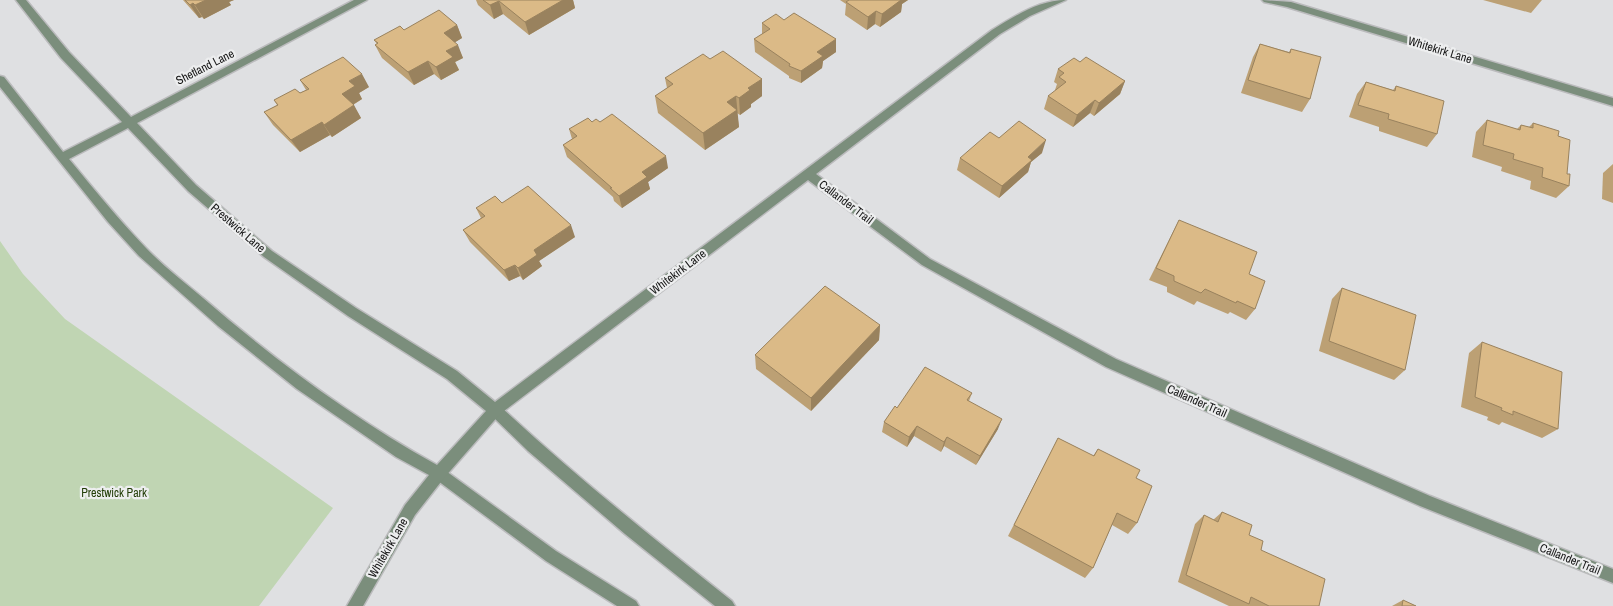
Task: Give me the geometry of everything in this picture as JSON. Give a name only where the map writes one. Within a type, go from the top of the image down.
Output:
[{"type":"street","name":"Prestwick Lane","points":[[21,0],[65,54],[192,188],[268,254],[352,312],[452,375],[495,410],[533,446],[630,529],[727,606]]},
{"type":"street","name":"Shetland Lane","points":[[62,158],[362,0]]},
{"type":"street","name":"Whitekirk Lane","points":[[355,606],[410,510],[439,473],[495,410],[996,32],[1026,14],[1061,0]]},
{"type":"street","name":"Whitekirk Lane","points":[[1267,0],[1288,4],[1613,102]]},
{"type":"street","points":[[0,80],[112,219],[144,253],[222,322],[302,385],[401,452],[439,473],[551,556],[631,606]]},
{"type":"street","name":"Callander Trail","points":[[809,174],[926,262],[1111,363],[1425,501],[1613,576]]},
{"type":"green space","name":"Prestwick Park","points":[[0,241],[23,274],[65,319],[333,508],[259,606],[0,606]]},
{"type":"building","points":[[185,0],[206,0],[190,5]]},
{"type":"building","points":[[483,0],[563,0],[525,22],[499,1],[490,5]]},
{"type":"building","points":[[849,0],[901,0],[882,14],[876,11],[868,17],[846,2]]},
{"type":"building","points":[[439,10],[457,25],[444,33],[458,45],[446,51],[453,57],[436,67],[428,61],[408,72],[375,45],[378,43],[374,40],[400,26],[404,30]]},
{"type":"building","points":[[794,13],[836,39],[817,52],[823,56],[801,71],[789,66],[790,64],[754,39],[770,29],[762,23],[776,14],[784,20]]},
{"type":"building","points":[[1260,44],[1290,53],[1291,49],[1321,57],[1310,99],[1248,80]]},
{"type":"building","points":[[723,51],[762,79],[748,88],[750,90],[739,98],[736,96],[727,102],[737,110],[703,133],[655,96],[673,84],[665,78],[703,54],[710,59]]},
{"type":"building","points":[[343,57],[362,74],[349,81],[355,86],[342,94],[354,105],[324,125],[322,122],[291,140],[264,112],[278,105],[274,100],[295,89],[300,93],[309,89],[300,80]]},
{"type":"building","points":[[1086,57],[1125,81],[1099,103],[1095,100],[1077,115],[1048,96],[1066,82],[1059,77],[1064,73],[1058,69],[1074,58],[1080,62]]},
{"type":"building","points":[[1366,82],[1395,91],[1396,86],[1444,101],[1437,134],[1388,119],[1389,114],[1358,105]]},
{"type":"building","points":[[612,114],[666,156],[642,172],[647,177],[619,196],[563,145],[577,136],[569,129],[588,118],[592,122],[596,119],[600,122]]},
{"type":"building","points":[[1487,120],[1520,130],[1521,125],[1533,128],[1533,123],[1559,131],[1558,136],[1570,140],[1567,174],[1570,174],[1569,186],[1542,177],[1543,168],[1513,159],[1514,154],[1483,145]]},
{"type":"building","points":[[1019,121],[1046,140],[1028,157],[1032,160],[1002,186],[960,158],[990,132],[999,138]]},
{"type":"building","points":[[528,186],[571,225],[534,250],[537,255],[518,268],[515,265],[504,270],[463,230],[485,216],[476,208],[495,196],[502,203]]},
{"type":"building","points":[[1179,220],[1257,252],[1249,274],[1265,281],[1255,309],[1205,289],[1201,293],[1174,281],[1174,276],[1156,268]]},
{"type":"building","points":[[825,286],[880,325],[811,398],[755,355]]},
{"type":"building","points":[[1342,288],[1416,315],[1405,370],[1329,341]]},
{"type":"building","points":[[1482,342],[1562,372],[1558,429],[1513,411],[1513,415],[1501,410],[1502,408],[1475,397]]},
{"type":"building","points":[[925,367],[972,393],[967,400],[1002,419],[980,456],[947,437],[944,442],[917,426],[909,437],[884,422],[895,406],[897,408]]},
{"type":"building","points":[[1058,438],[1094,456],[1098,449],[1140,470],[1136,478],[1152,486],[1137,523],[1117,513],[1093,568],[1014,525]]},
{"type":"building","points":[[1222,512],[1252,525],[1249,535],[1263,541],[1261,550],[1325,579],[1319,606],[1269,606],[1251,597],[1249,604],[1186,575],[1204,515],[1218,522]]},
{"type":"building","points":[[1403,600],[1416,606],[1402,606]]}]
